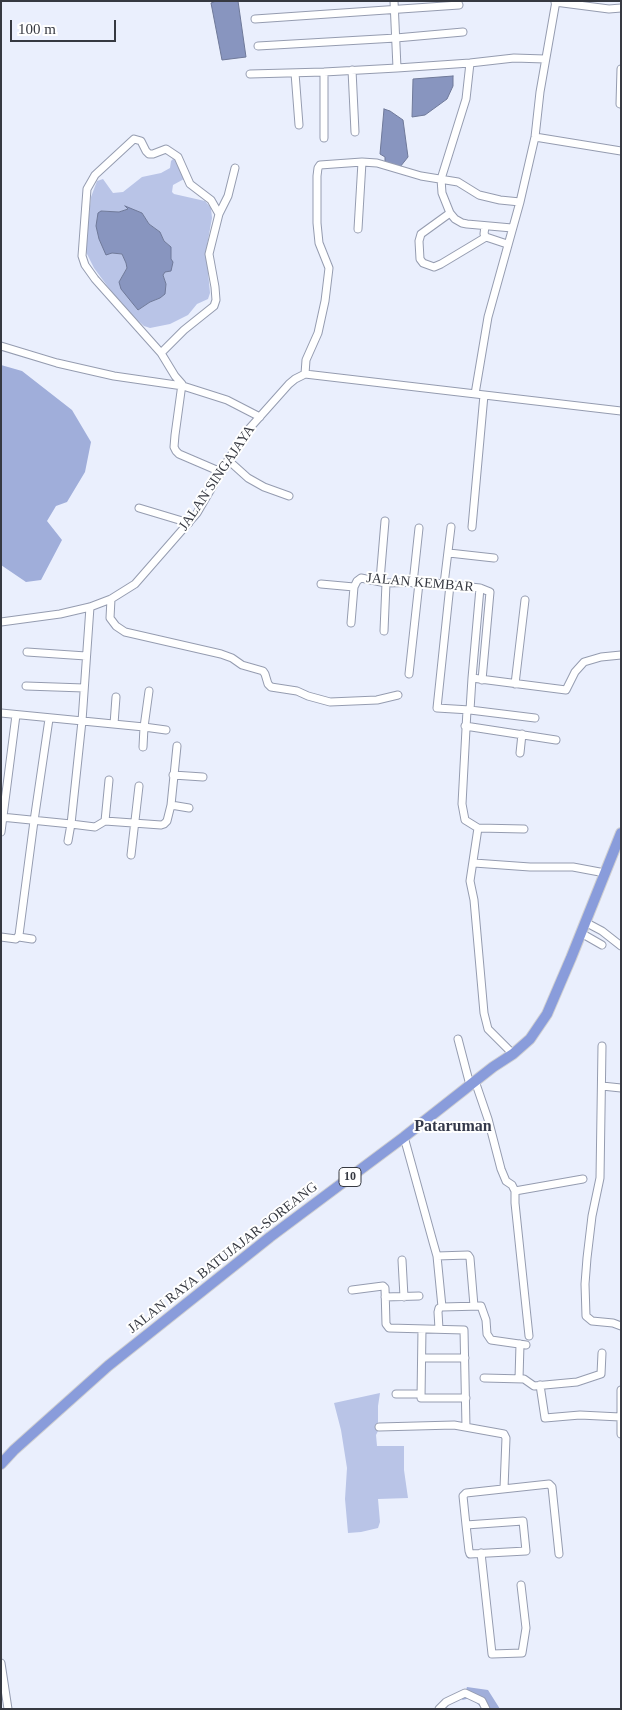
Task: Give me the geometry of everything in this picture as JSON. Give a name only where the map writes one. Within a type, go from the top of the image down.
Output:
[{"type":"highway","name":"JALAN RAYA BATUJAJAR-SOREANG","points":[[1,1464],[21,1443],[108,1366],[270,1237],[513,1054],[532,1036],[547,1014],[621,833]]},
{"type":"street","points":[[475,394],[483,338],[507,244],[520,202],[535,137],[545,59],[556,2],[609,9],[621,8]]},
{"type":"street","points":[[255,19],[394,5],[459,5]]},
{"type":"street","points":[[394,5],[397,68]]},
{"type":"street","points":[[258,46],[463,32]]},
{"type":"street","points":[[250,74],[397,68],[514,58],[545,59]]},
{"type":"street","points":[[470,63],[466,99],[441,179],[442,193],[450,213],[455,219],[467,224],[512,228]]},
{"type":"street","points":[[620,104],[621,69]]},
{"type":"street","points":[[352,70],[355,132]]},
{"type":"street","points":[[324,72],[324,138]]},
{"type":"street","points":[[295,73],[299,125]]},
{"type":"street","points":[[535,137],[621,151]]},
{"type":"street","points":[[219,214],[211,200],[190,184],[178,157],[166,149],[149,154],[141,140],[134,139],[94,175],[87,189],[82,256],[85,265],[161,353],[183,386],[174,435],[174,447],[179,454],[221,472]]},
{"type":"street","points":[[520,202],[479,195],[458,182],[420,176],[377,163],[362,162],[320,165],[318,168],[317,224],[319,244],[329,268],[325,301],[318,333],[306,360],[305,374],[621,411]]},
{"type":"street","points":[[358,228],[362,162]]},
{"type":"street","points":[[161,353],[184,330],[214,306],[216,300],[215,286],[209,254],[219,214],[228,196],[235,168]]},
{"type":"street","points":[[450,213],[421,234],[419,241],[420,259],[424,263],[434,266],[441,264],[486,236]]},
{"type":"street","points":[[485,226],[484,234],[486,236]]},
{"type":"street","points":[[486,236],[507,244]]},
{"type":"street","points":[[1,346],[57,363],[114,376],[183,386],[227,400],[260,417]]},
{"type":"street","name":"JALAN SINGAJAYA","points":[[1,622],[60,614],[90,607],[110,599],[135,584],[197,513],[228,460],[260,417],[289,384],[305,374]]},
{"type":"street","points":[[472,526],[484,395]]},
{"type":"street","points":[[228,460],[248,478],[264,487],[289,496]]},
{"type":"street","points":[[139,508],[189,523]]},
{"type":"street","points":[[384,631],[385,521]]},
{"type":"street","points":[[451,527],[438,708],[535,718]]},
{"type":"street","points":[[409,674],[419,528]]},
{"type":"street","points":[[449,553],[494,558]]},
{"type":"street","name":"JALAN KEMBAR","points":[[351,623],[354,586],[357,580],[361,578],[383,582],[426,582],[480,588],[472,678],[465,726],[463,813],[465,820],[478,828]]},
{"type":"street","points":[[321,584],[354,586]]},
{"type":"street","points":[[480,588],[490,592],[482,680]]},
{"type":"street","points":[[110,599],[110,618],[116,626],[125,632],[232,658],[242,665],[263,671],[271,687],[297,691],[330,702],[376,700],[398,695]]},
{"type":"street","points":[[515,684],[525,600]]},
{"type":"street","points":[[68,841],[82,721],[90,607]]},
{"type":"street","points":[[27,652],[86,656]]},
{"type":"street","points":[[472,678],[566,690],[575,672],[584,662],[601,657],[621,655]]},
{"type":"street","points":[[26,686],[84,688]]},
{"type":"street","points":[[143,747],[149,691]]},
{"type":"street","points":[[114,724],[116,697]]},
{"type":"street","points":[[1,713],[166,730]]},
{"type":"street","points":[[1,832],[16,715]]},
{"type":"street","points":[[19,937],[49,719]]},
{"type":"street","points":[[465,726],[556,740]]},
{"type":"street","points":[[520,753],[522,734]]},
{"type":"street","points":[[2,817],[34,822],[95,826],[105,821],[164,824],[167,821],[170,805],[177,746]]},
{"type":"street","points":[[173,775],[203,777]]},
{"type":"street","points":[[105,821],[109,780]]},
{"type":"street","points":[[131,855],[139,786]]},
{"type":"street","points":[[170,805],[189,808]]},
{"type":"street","points":[[513,1054],[488,1029],[484,1013],[474,900],[470,881],[478,828],[524,829]]},
{"type":"street","points":[[474,863],[530,867],[573,867],[605,873]]},
{"type":"street","points":[[585,922],[602,931],[621,946]]},
{"type":"street","points":[[581,933],[602,944]]},
{"type":"street","points":[[1,937],[32,939]]},
{"type":"street","points":[[458,1039],[488,1119],[501,1169],[506,1181],[512,1185],[515,1191],[529,1336]]},
{"type":"street","points":[[602,1046],[600,1178],[592,1216],[587,1258],[585,1284],[586,1316],[592,1321],[613,1323],[621,1326]]},
{"type":"street","points":[[602,1086],[621,1088]]},
{"type":"street","points":[[404,1137],[437,1256],[442,1307]]},
{"type":"street","points":[[515,1191],[583,1179]]},
{"type":"street","points":[[437,1256],[468,1255],[474,1306]]},
{"type":"street","points":[[402,1260],[404,1297]]},
{"type":"street","points":[[352,1290],[383,1286],[386,1324],[388,1328],[464,1330],[466,1427]]},
{"type":"street","points":[[385,1297],[419,1296]]},
{"type":"street","points":[[439,1329],[439,1308],[480,1306],[486,1320],[487,1334],[491,1340],[523,1344],[519,1379]]},
{"type":"street","points":[[422,1329],[421,1398],[466,1398]]},
{"type":"street","points":[[484,1378],[527,1380],[534,1386],[577,1382],[601,1374],[602,1353]]},
{"type":"street","points":[[422,1358],[465,1358]]},
{"type":"street","points":[[540,1385],[545,1418],[580,1415],[620,1417]]},
{"type":"street","points":[[621,1390],[621,1434]]},
{"type":"street","points":[[396,1394],[421,1394]]},
{"type":"street","points":[[378,1427],[454,1425],[504,1434],[506,1436],[504,1488]]},
{"type":"street","points":[[466,1525],[523,1521],[526,1551],[470,1554],[466,1525],[463,1496],[464,1494],[504,1488],[551,1485],[559,1554]]},
{"type":"street","points":[[481,1553],[492,1654],[522,1653],[526,1628],[521,1584]]},
{"type":"street","points":[[1,1663],[4,1694],[8,1709]]},
{"type":"street","points":[[439,1709],[446,1702],[465,1693],[482,1701],[486,1709]]},
{"type":"shaded area","points":[[216,1],[238,1],[246,57],[222,60],[211,3]]},
{"type":"shaded area","points":[[453,76],[453,86],[447,99],[425,115],[412,117],[413,79]]},
{"type":"shaded area","points":[[384,109],[403,120],[408,157],[400,167],[385,163],[385,157],[380,154]]},
{"type":"shaded area","points":[[173,159],[177,160],[184,176],[184,179],[173,185],[172,192],[205,201],[211,208],[212,218],[206,251],[210,293],[208,299],[197,304],[188,315],[170,324],[150,328],[144,326],[120,303],[94,268],[85,250],[91,197],[97,181],[103,179],[113,193],[123,192],[142,177],[161,173],[170,168]],"holes":[[[128,209],[142,213],[149,224],[160,232],[164,241],[171,247],[171,259],[163,275],[166,284],[160,298],[138,310],[119,282],[127,268],[127,264],[122,254],[112,253],[101,211],[119,212]]]},
{"type":"shaded area","points":[[125,206],[142,213],[149,224],[160,232],[164,241],[171,247],[171,259],[173,262],[171,271],[165,272],[163,275],[166,284],[165,294],[138,310],[121,289],[119,282],[127,268],[122,254],[112,253],[106,255],[96,226],[98,213],[101,211],[119,212],[128,209]]},
{"type":"shaded area","points":[[1,365],[22,371],[72,410],[91,442],[85,472],[67,502],[56,506],[47,521],[62,540],[41,580],[26,582],[1,565]]},
{"type":"shaded area","points":[[380,1393],[378,1431],[376,1435],[377,1446],[404,1446],[404,1470],[408,1498],[378,1499],[380,1522],[378,1528],[348,1533],[345,1499],[347,1468],[341,1430],[334,1403]]},
{"type":"shaded area","points":[[467,1687],[488,1690],[500,1709],[483,1709],[471,1698],[462,1700]]},
{"type":"district","name":"Pataruman","points":[[453,1127]]}]
